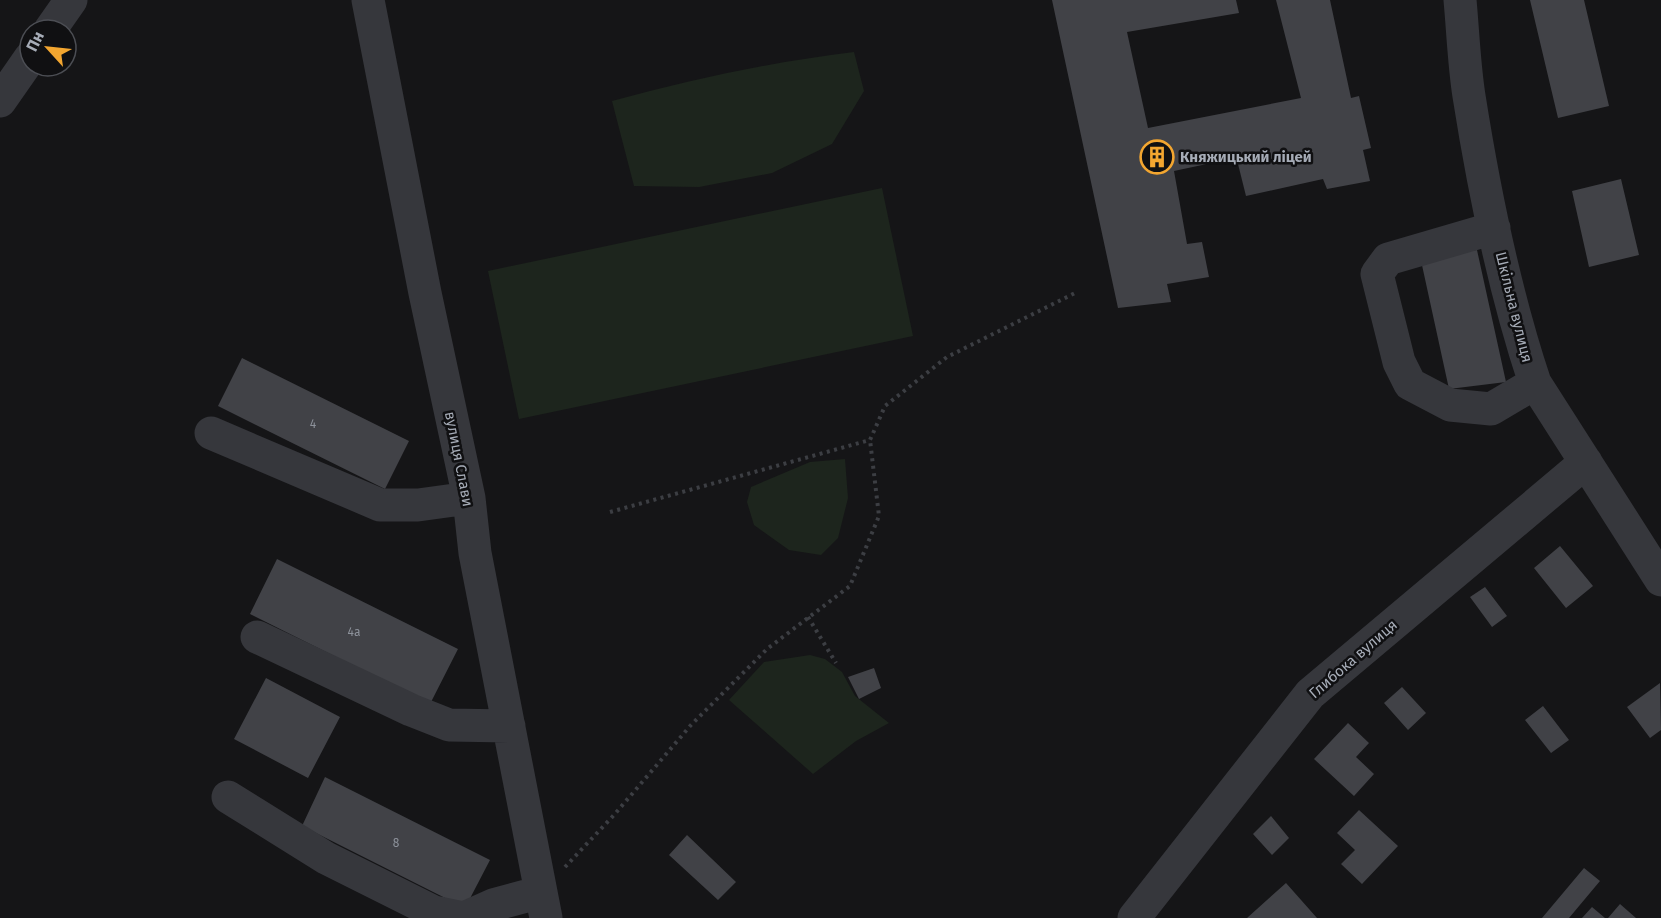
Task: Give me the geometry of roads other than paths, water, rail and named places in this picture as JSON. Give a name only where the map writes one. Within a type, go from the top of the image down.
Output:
[{"type":"street","points":[[58,18],[71,0]]},
{"type":"street","name":"вулиця Слави","points":[[368,0],[425,293],[469,498],[475,553],[544,905]]},
{"type":"street","name":"Шкільна вулиця","points":[[1460,0],[1469,95],[1494,228],[1524,350],[1535,383],[1661,580]]},
{"type":"street","points":[[0,101],[18,75]]},
{"type":"street","points":[[1494,228],[1388,259],[1377,274],[1400,362],[1410,384],[1450,405],[1491,409],[1535,383]]},
{"type":"street","points":[[212,433],[380,505],[418,505],[469,498]]},
{"type":"street","name":"Глибока вулиця","points":[[1134,918],[1310,694],[1586,462]]},
{"type":"street","points":[[256,637],[411,710],[449,725],[509,726]]},
{"type":"street","points":[[228,797],[326,858],[434,912],[464,918],[493,905],[544,905]]},
{"type":"place","name":"Княжицький ліцей","points":[[1157,157]]}]
